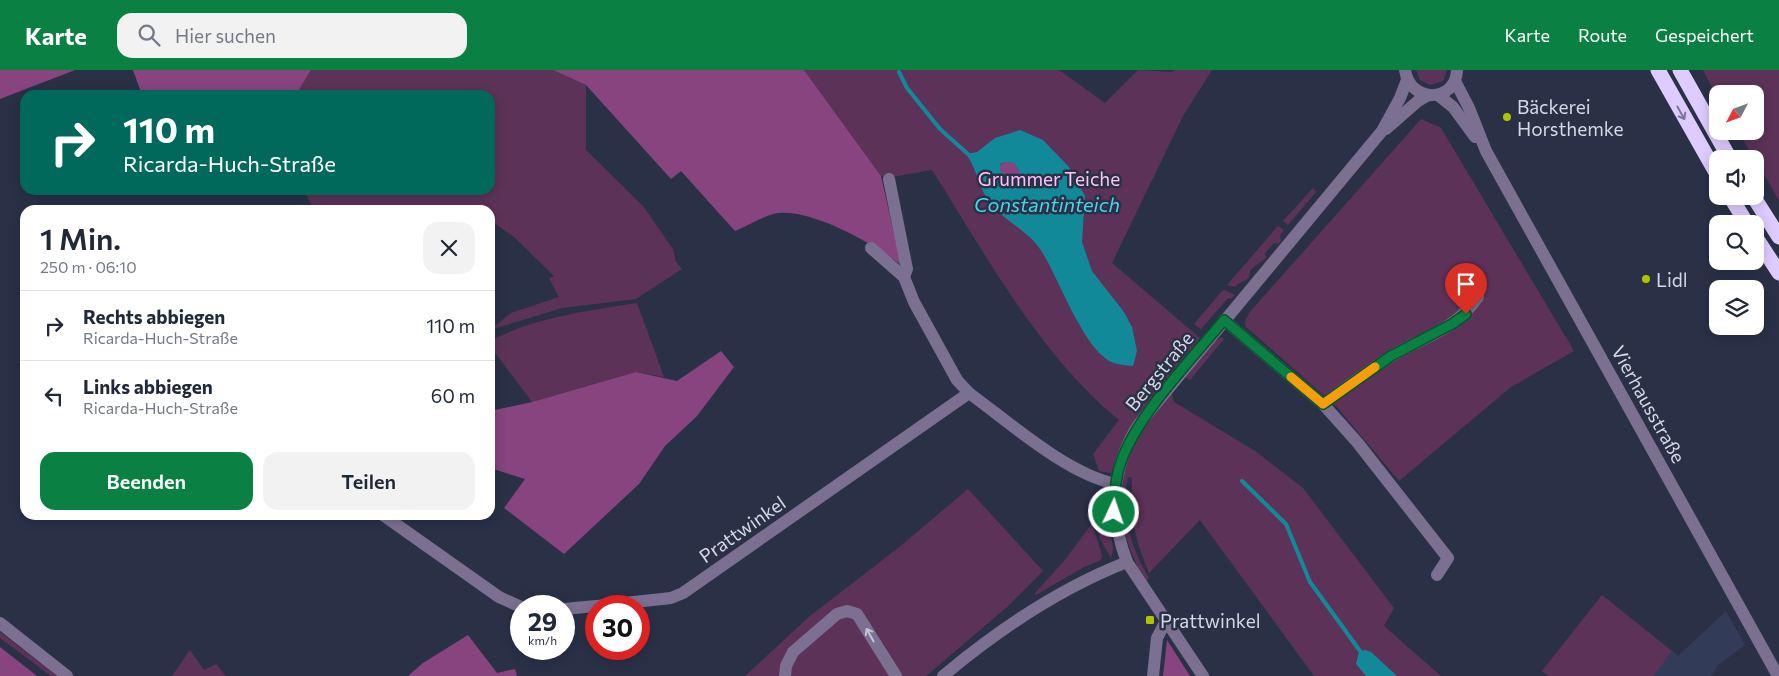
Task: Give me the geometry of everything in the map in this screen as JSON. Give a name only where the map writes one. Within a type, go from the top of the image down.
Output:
[{"type":"highway","points":[[1658,70],[1709,160]]},
{"type":"highway","points":[[1680,70],[1725,150]]},
{"type":"highway","points":[[1759,205],[1779,237]]},
{"type":"highway","points":[[1764,250],[1779,273]]},
{"type":"street","name":"Bergstraße","points":[[1406,75],[1417,91],[1433,95]]},
{"type":"street","name":"Bergstraße","points":[[1382,131],[1400,98],[1406,75]]},
{"type":"street","name":"Bergstraße","points":[[1203,676],[1127,562],[1120,543],[1114,512],[1120,464],[1132,436],[1224,320],[1382,131],[1418,100],[1450,88],[1456,75]]},
{"type":"street","name":"Vierhausstraße","points":[[1456,75],[1486,151],[1778,676]]},
{"type":"street","name":"Vierhausstraße","points":[[1433,95],[1453,107],[1486,151]]},
{"type":"street","points":[[888,178],[907,269],[904,277]]},
{"type":"street","points":[[870,248],[904,277],[914,302],[957,380],[969,393],[1069,465],[1104,482],[1116,484]]},
{"type":"street","points":[[1323,404],[1391,356],[1452,324],[1466,314],[1478,297]]},
{"type":"street","points":[[1224,320],[1323,404],[1391,483],[1448,558],[1437,575]]},
{"type":"street","name":"Prattwinkel","points":[[650,600],[671,598],[683,593],[969,393]]},
{"type":"street","points":[[390,520],[499,596],[510,602]]},
{"type":"street","points":[[943,676],[1007,626],[1040,605],[1127,562]]},
{"type":"street","points":[[785,676],[786,666],[793,652],[837,614],[847,611],[857,614],[896,676]]},
{"type":"street","points":[[1153,676],[1157,638],[1166,621]]},
{"type":"street","points":[[0,624],[67,676]]},
{"type":"shaded area","points":[[0,70],[75,70],[20,90],[0,99]]},
{"type":"shaded area","points":[[133,70],[311,70],[299,90],[140,90]]},
{"type":"shaded area","points":[[553,70],[804,70],[881,176],[901,265],[860,238],[808,216],[792,213],[773,214],[735,231],[681,171],[671,179],[586,85]]},
{"type":"shaded area","points":[[1005,162],[1014,163],[1020,174],[1018,182],[1009,181],[999,170],[1000,165]]},
{"type":"shaded area","points":[[721,351],[734,367],[697,416],[665,446],[639,484],[564,554],[504,508],[525,479],[495,470],[495,410],[532,402],[636,372],[677,381]]},
{"type":"shaded area","points":[[1726,611],[1745,645],[1718,665],[1711,676],[1654,676],[1672,651],[1678,656]]},
{"type":"shaded area","points":[[468,635],[497,673],[515,669],[517,676],[408,676],[423,663]]},
{"type":"shaded area","points":[[1167,640],[1190,676],[1163,676]]},
{"type":"shaded area","points":[[0,647],[37,676],[0,676]]},
{"type":"green space","points":[[311,70],[553,70],[586,85],[586,150],[643,206],[673,249],[676,262],[682,269],[636,299],[562,308],[495,328],[495,326],[511,313],[559,297],[549,278],[554,276],[514,237],[495,224],[495,205],[312,205],[306,195],[495,195],[495,90],[299,90]]},
{"type":"green space","name":"Grummer Teiche","points":[[804,70],[1059,70],[1105,103],[1138,70],[1172,72],[1174,70],[1212,70],[1183,116],[1112,263],[1200,338],[1168,377],[1174,402],[1255,451],[1303,488],[1394,608],[1384,626],[1441,676],[1314,676],[1200,520],[1149,573],[1134,527],[1132,478],[1128,477],[1126,504],[1129,530],[1142,566],[1149,578],[1146,581],[1133,556],[1125,531],[1122,504],[1124,476],[1099,471],[1093,454],[1119,420],[1090,394],[1039,335],[994,270],[932,170],[891,177],[881,176]]},
{"type":"green space","points":[[1416,70],[1447,70],[1443,81],[1430,85],[1420,80]]},
{"type":"green space","points":[[1703,70],[1779,70],[1779,200],[1764,175],[1764,150],[1749,150],[1743,140],[1764,140],[1764,85],[1711,85]]},
{"type":"green space","points":[[1421,119],[1441,128],[1574,351],[1511,387],[1399,481],[1337,407],[1246,327],[1245,322],[1249,313]]},
{"type":"green space","points":[[1313,188],[1316,192],[1288,225],[1283,221]]},
{"type":"green space","points":[[1278,226],[1284,230],[1280,235],[1281,241],[1278,244],[1274,243],[1265,253],[1266,258],[1250,270],[1247,279],[1235,287],[1227,285]]},
{"type":"green space","points":[[1225,290],[1235,295],[1231,299],[1228,298],[1201,329],[1194,324],[1222,291]]},
{"type":"green space","points":[[637,303],[664,377],[636,372],[532,402],[495,353],[495,339],[525,326],[580,312]]},
{"type":"green space","points":[[1222,337],[1224,339],[1190,380],[1186,377],[1214,342]]},
{"type":"green space","points":[[968,489],[1043,571],[1007,607],[926,676],[745,676],[810,616],[898,548]]},
{"type":"green space","points":[[1106,496],[1113,549],[1111,558],[1099,537]]},
{"type":"green space","points":[[1091,525],[1093,526],[1102,555],[1101,560],[1082,568],[1036,595],[1035,593],[1064,561]]},
{"type":"green space","points":[[1602,595],[1672,651],[1654,676],[1548,676],[1542,671]]},
{"type":"green space","points":[[0,632],[57,676],[51,676],[0,638]]},
{"type":"green space","points":[[190,650],[204,670],[216,664],[226,676],[172,676]]},
{"type":"water","name":"Constantinteich","points":[[1020,130],[1043,140],[1069,167],[1085,196],[1082,242],[1092,271],[1124,312],[1132,327],[1137,351],[1133,366],[1114,363],[1103,356],[1092,345],[1072,312],[1047,261],[1035,242],[992,206],[987,199],[966,154],[977,152],[995,138]],"holes":[[[1005,162],[1014,163],[1019,172],[1018,182],[1009,181],[1000,170],[1000,164]]]},
{"type":"water","points":[[1365,650],[1371,652],[1397,676],[1366,676],[1356,664],[1359,652]]},
{"type":"waterway","points":[[899,72],[907,88],[940,129],[969,155]]},
{"type":"waterway","points":[[1242,481],[1286,524],[1310,582],[1363,655]]},
{"type":"slow traffic","points":[[1291,377],[1323,404],[1375,367]]},
{"type":"place","name":"Bäckerei Horsthemke","points":[[1507,117]]},
{"type":"place","name":"Lidl","points":[[1646,279]]},
{"type":"place","name":"Prattwinkel","points":[[1150,620]]},
{"type":"route","points":[[1114,512],[1120,464],[1132,436],[1224,320],[1323,404],[1391,356],[1452,324],[1466,314]]}]
